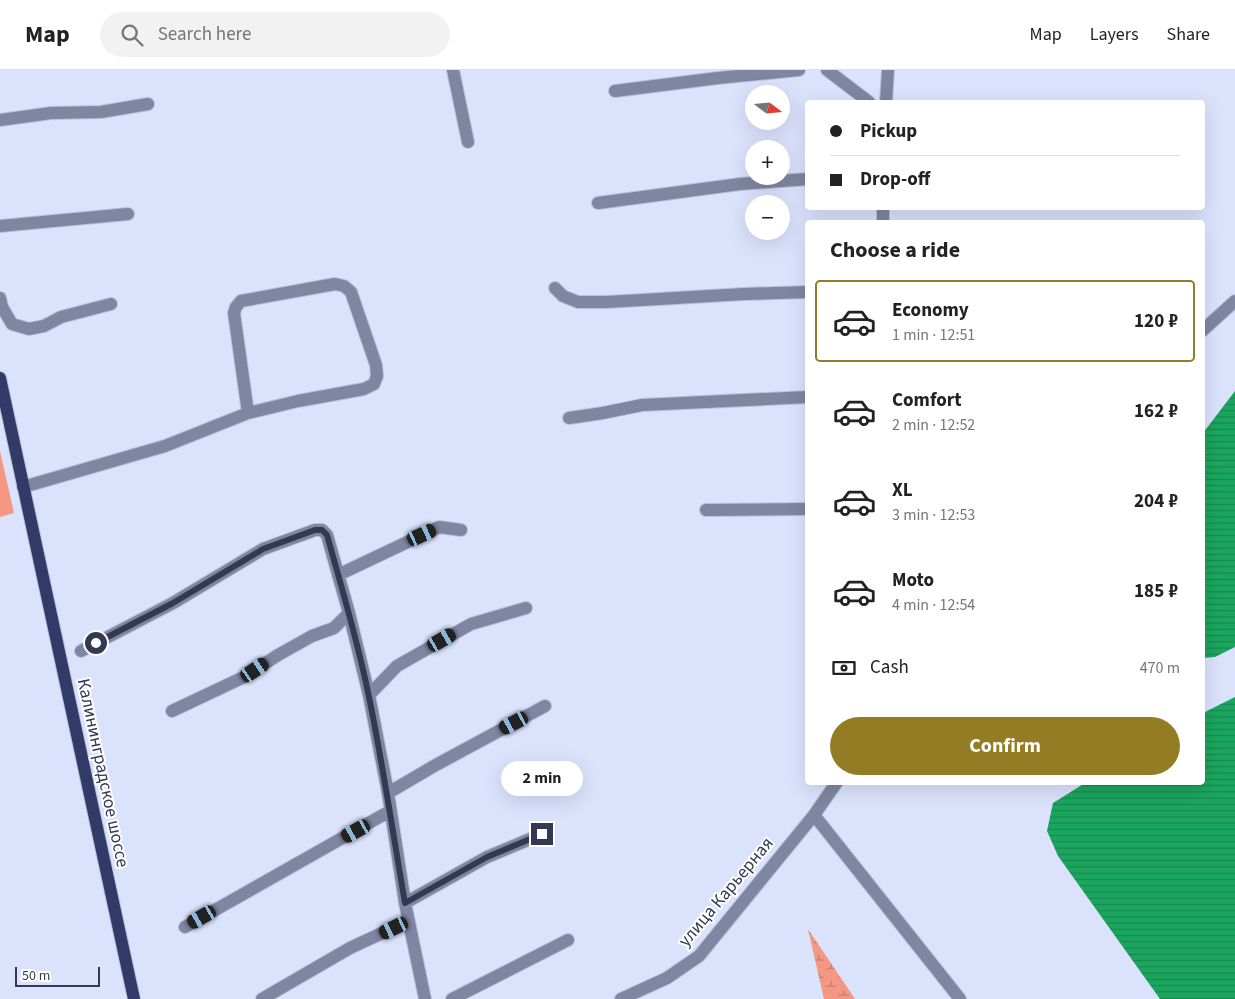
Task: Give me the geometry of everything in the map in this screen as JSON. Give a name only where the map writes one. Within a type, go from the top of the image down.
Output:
[{"type":"main road","name":"Калининградское шоссе","points":[[0,378],[134,999]]},
{"type":"street","points":[[453,70],[468,142]]},
{"type":"street","points":[[615,91],[799,70]]},
{"type":"street","points":[[827,70],[866,100]]},
{"type":"street","points":[[886,100],[888,70]]},
{"type":"street","points":[[0,120],[51,113],[101,112],[148,104]]},
{"type":"street","points":[[598,203],[740,184],[805,179]]},
{"type":"street","points":[[0,226],[128,214]]},
{"type":"street","points":[[24,487],[165,446],[248,413],[298,401],[364,389],[374,384],[377,376],[376,365],[351,292],[344,286],[335,284],[241,302],[236,307],[234,314],[248,413]]},
{"type":"street","points":[[555,288],[562,296],[578,302],[805,292]]},
{"type":"street","points":[[0,298],[2,307],[12,324],[29,329],[44,326],[61,317],[111,304]]},
{"type":"street","points":[[1205,328],[1235,300]]},
{"type":"street","points":[[569,418],[642,405],[805,398]]},
{"type":"street","points":[[706,510],[805,509]]},
{"type":"street","points":[[338,574],[439,528],[462,530]]},
{"type":"street","points":[[81,651],[173,603],[263,549],[315,530],[322,530],[327,535],[369,695],[388,793],[408,921],[425,999]]},
{"type":"street","points":[[369,695],[397,666],[471,624],[526,608]]},
{"type":"street","points":[[172,711],[244,677],[312,636],[334,628],[349,613]]},
{"type":"street","points":[[388,793],[546,706]]},
{"type":"street","name":"улица Карьерная","points":[[621,999],[667,978],[699,956],[814,815],[835,785]]},
{"type":"street","points":[[185,927],[390,811]]},
{"type":"street","points":[[814,815],[960,999]]},
{"type":"street","points":[[405,903],[487,857],[542,834]]},
{"type":"street","points":[[262,999],[350,948],[408,921]]},
{"type":"street","points":[[452,999],[568,940]]},
{"type":"green space","points":[[0,451],[14,513],[0,517]]},
{"type":"green space","points":[[808,929],[855,999],[824,999]]},
{"type":"shaded area","points":[[1235,391],[1235,647],[1215,657],[1205,658],[1205,430]]},
{"type":"shaded area","points":[[1235,697],[1235,999],[1160,999],[1058,856],[1047,831],[1053,803],[1082,785],[1205,785],[1205,712]]},
{"type":"route","points":[[96,643],[173,603],[263,549],[315,530],[322,530],[327,535],[369,695],[388,793],[405,903],[487,857],[542,834]]}]
